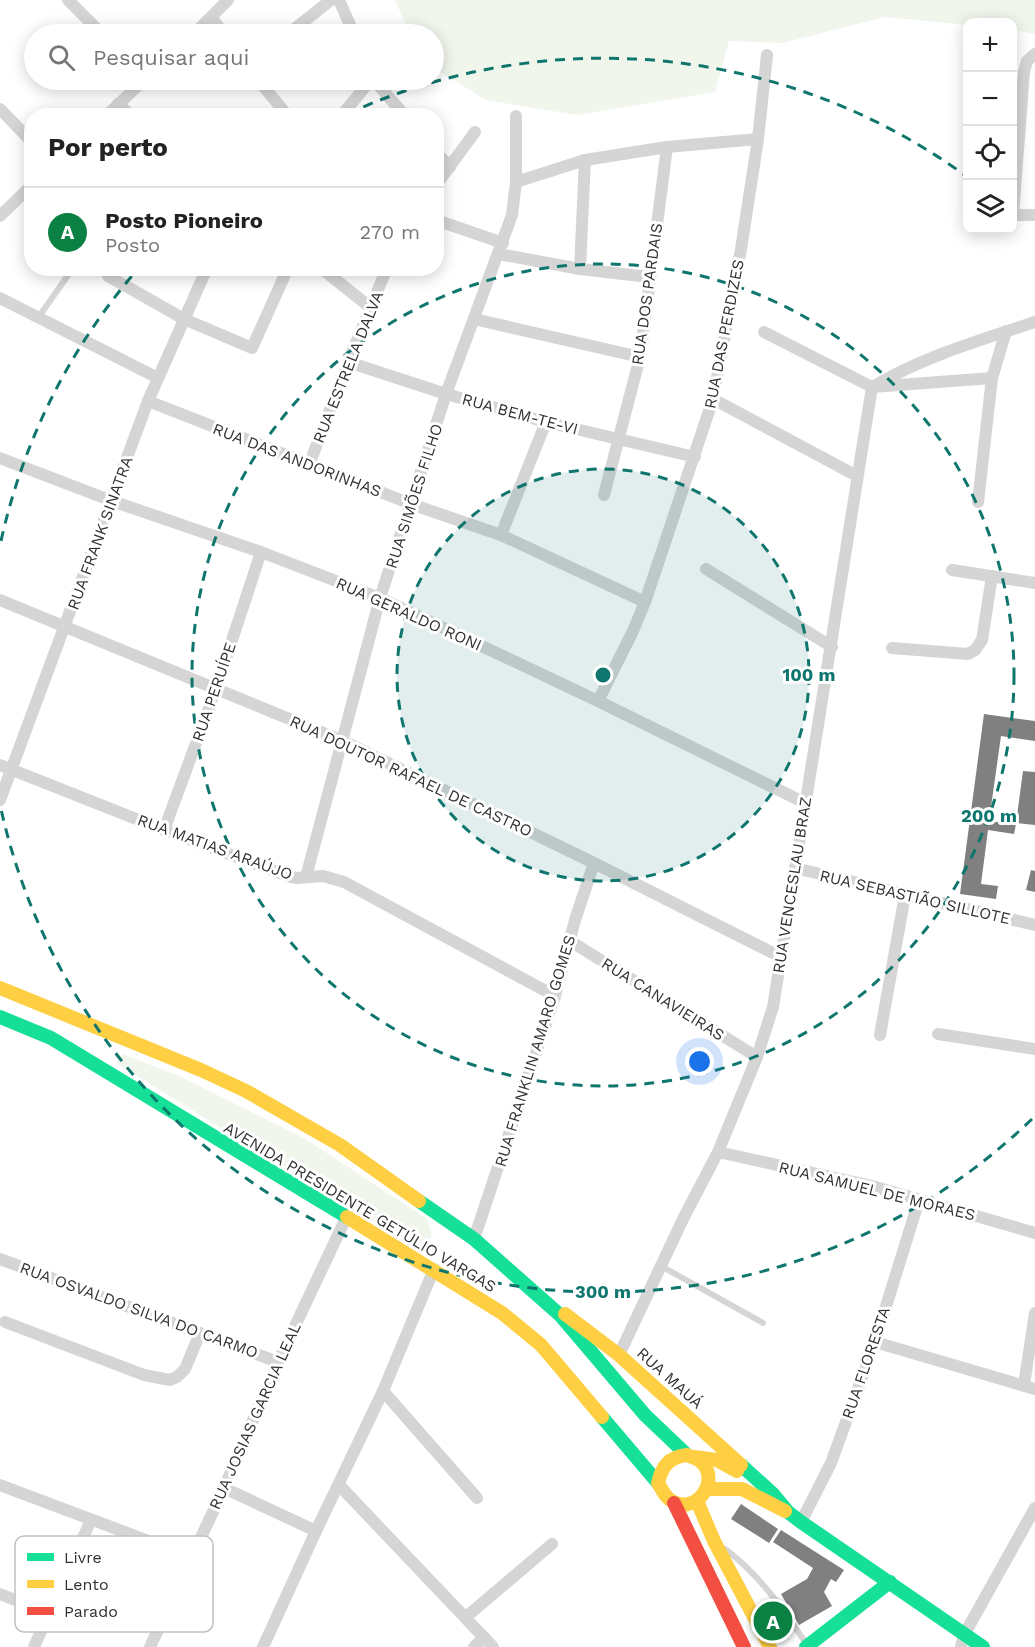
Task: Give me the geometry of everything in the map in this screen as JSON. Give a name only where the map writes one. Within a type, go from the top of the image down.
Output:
[{"type":"main road","name":"AVENIDA PRESIDENTE GETÚLIO VARGAS","points":[[0,988],[138,1043],[246,1091],[340,1145],[474,1239],[539,1295],[560,1315],[645,1415],[690,1456]]},
{"type":"main road","name":"AVENIDA PRESIDENTE GETÚLIO VARGAS","points":[[0,1017],[51,1038],[434,1269],[502,1313],[541,1345],[658,1483]]},
{"type":"main road","name":"RUA MAUÁ","points":[[539,1295],[619,1354],[773,1494],[788,1512],[890,1582],[962,1641],[983,1647]]},
{"type":"main road","points":[[674,1503],[690,1504],[697,1501],[707,1489],[709,1474],[701,1461],[690,1456],[679,1455],[665,1463],[658,1483],[674,1503],[693,1534],[744,1647]]},
{"type":"main road","name":"RUA MAUÁ","points":[[690,1456],[710,1457],[721,1461],[773,1494]]},
{"type":"main road","name":"RUA MAUÁ","points":[[707,1489],[745,1490],[770,1505],[788,1512]]},
{"type":"main road","points":[[697,1501],[710,1539],[770,1647]]},
{"type":"main road","points":[[807,1647],[890,1582]]},
{"type":"street","points":[[68,0],[92,24]]},
{"type":"street","points":[[205,24],[228,0]]},
{"type":"street","points":[[301,24],[331,0]]},
{"type":"street","points":[[339,0],[350,24]]},
{"type":"street","points":[[212,18],[216,24]]},
{"type":"street","points":[[1016,180],[1024,72],[1027,61],[1035,54]]},
{"type":"street","name":"RUA DAS PERDIZES","points":[[598,701],[645,602],[713,399],[741,249],[758,139],[767,55]]},
{"type":"street","points":[[114,108],[133,90]]},
{"type":"street","points":[[266,90],[281,108]]},
{"type":"street","points":[[348,108],[364,90]]},
{"type":"street","points":[[382,90],[398,108]]},
{"type":"street","points":[[118,104],[123,108]]},
{"type":"street","points":[[0,109],[24,134]]},
{"type":"street","name":"RUA SIMÕES FILHO","points":[[306,878],[380,598],[446,394],[512,215],[516,182],[516,116]]},
{"type":"street","points":[[444,175],[475,132]]},
{"type":"street","points":[[516,182],[585,160],[667,147],[758,139]]},
{"type":"street","name":"RUA DOS PARDAIS","points":[[604,495],[640,357],[667,147]]},
{"type":"street","points":[[580,269],[585,160]]},
{"type":"street","points":[[444,161],[450,167]]},
{"type":"street","points":[[0,216],[24,193]]},
{"type":"street","points":[[1017,215],[1035,215]]},
{"type":"street","points":[[444,223],[501,248],[580,269],[649,277]]},
{"type":"street","points":[[108,276],[184,319],[252,348],[284,276]]},
{"type":"street","name":"RUA FRANK SINATRA","points":[[0,800],[5,767],[65,626],[148,401],[203,276]]},
{"type":"street","points":[[331,276],[371,308]]},
{"type":"street","name":"RUA ESTRELA DALVA","points":[[309,465],[384,276]]},
{"type":"street","points":[[0,298],[158,378]]},
{"type":"street","points":[[474,320],[640,357]]},
{"type":"street","points":[[872,387],[897,373],[948,351],[1035,322]]},
{"type":"street","points":[[978,502],[992,378],[1006,331]]},
{"type":"street","points":[[764,332],[872,387],[992,378]]},
{"type":"street","name":"RUA BEM-TE-VI","points":[[348,362],[446,394],[546,422],[695,457]]},
{"type":"street","name":"RUA VENCESLAU BRAZ","points":[[619,1354],[683,1219],[718,1152],[757,1056],[773,1007],[872,387]]},
{"type":"street","points":[[713,399],[857,476]]},
{"type":"street","name":"RUA DAS ANDORINHAS","points":[[148,401],[411,504],[501,535],[645,602]]},
{"type":"street","points":[[501,535],[546,422]]},
{"type":"street","name":"RUA GERALDO RONI","points":[[0,458],[112,501],[261,552],[380,598],[598,701],[805,803]]},
{"type":"street","name":"RUA PERUÍPE","points":[[164,830],[216,689],[261,552]]},
{"type":"street","points":[[706,569],[832,647]]},
{"type":"street","points":[[951,570],[1035,583]]},
{"type":"street","points":[[892,648],[968,654],[975,650],[982,640],[992,576]]},
{"type":"street","name":"RUA DOUTOR RAFAEL DE CASTRO","points":[[0,600],[344,741],[781,957]]},
{"type":"street","name":"RUA MATIAS ARAÚJO","points":[[5,767],[291,877],[323,876],[344,882],[555,996]]},
{"type":"street","name":"RUA FRANKLIN AMARO GOMES","points":[[474,1239],[555,996],[594,863]]},
{"type":"street","name":"RUA SEBASTIÃO SILLOTE","points":[[795,868],[905,896],[1035,925]]},
{"type":"street","points":[[880,1035],[905,896]]},
{"type":"street","name":"RUA CANAVIEIRAS","points":[[570,941],[757,1056]]},
{"type":"street","points":[[938,1034],[1035,1049]]},
{"type":"street","name":"RUA SAMUEL DE MORAES","points":[[718,1152],[872,1186],[1035,1233]]},
{"type":"street","name":"RUA FLORESTA","points":[[801,1522],[831,1463],[875,1342],[919,1200]]},
{"type":"street","name":"RUA JOSIAS GARCIA LEAL","points":[[201,1536],[278,1362],[346,1218]]},
{"type":"street","name":"RUA OSVALDO SILVA DO CARMO","points":[[0,1259],[278,1362]]},
{"type":"street","points":[[264,1646],[383,1391],[434,1269]]},
{"type":"street","points":[[875,1342],[1029,1387],[1035,1313]]},
{"type":"street","points":[[5,1322],[144,1376],[170,1380],[185,1369],[200,1333]]},
{"type":"street","points":[[383,1391],[477,1498]]},
{"type":"street","points":[[0,1485],[134,1536]]},
{"type":"street","points":[[339,1485],[493,1647]]},
{"type":"street","points":[[224,1488],[316,1531]]},
{"type":"street","points":[[962,1641],[1035,1508]]},
{"type":"street","points":[[84,1536],[91,1520]]},
{"type":"street","points":[[466,1617],[552,1544]]},
{"type":"street","points":[[0,1594],[15,1600]]},
{"type":"street","points":[[34,1647],[41,1632]]},
{"type":"street","name":"RUA JOSIAS GARCIA LEAL","points":[[150,1647],[157,1632]]},
{"type":"street","points":[[474,1647],[484,1637]]},
{"type":"lane","points":[[38,318],[67,276]]},
{"type":"lane","points":[[661,1266],[762,1323]]},
{"type":"lane","points":[[710,1539],[748,1568],[764,1585],[807,1647]]},
{"type":"shaded area","points":[[395,0],[1035,0],[1035,34],[1017,31],[1017,18],[963,18],[963,25],[885,17],[783,43],[729,41],[715,92],[577,115],[486,100],[444,74],[444,24],[406,24]]},
{"type":"shaded area","points":[[123,1054],[179,1076],[304,1138],[427,1219],[432,1234],[428,1243],[419,1245],[358,1213],[116,1063]]},
{"type":"building","points":[[984,714],[1035,721],[1035,741],[1001,736],[989,821],[1016,824],[1014,834],[988,830],[981,884],[998,886],[996,899],[960,894]]},
{"type":"building","points":[[1023,771],[1035,772],[1035,825],[1016,823]]},
{"type":"building","points":[[1031,870],[1035,871],[1035,892],[1026,890]]},
{"type":"building","points":[[741,1504],[778,1529],[769,1543],[731,1519]]},
{"type":"building","points":[[781,1530],[844,1570],[836,1582],[831,1579],[824,1592],[832,1606],[799,1625],[781,1594],[807,1579],[813,1568],[773,1542]]},
{"type":"traffic: fast","points":[[0,1017],[51,1038],[347,1217]]},
{"type":"traffic: fast","points":[[419,1201],[474,1239],[560,1315],[645,1415],[687,1455]]},
{"type":"traffic: fast","points":[[602,1417],[658,1483]]},
{"type":"traffic: fast","points":[[741,1465],[801,1522],[983,1647]]},
{"type":"traffic: fast","points":[[806,1647],[890,1582]]},
{"type":"traffic: slow","points":[[0,988],[201,1070],[246,1091],[340,1145],[419,1201]]},
{"type":"traffic: slow","points":[[347,1217],[502,1313],[541,1345],[602,1417]]},
{"type":"traffic: slow","points":[[565,1314],[619,1355],[741,1465]]},
{"type":"traffic: slow","points":[[687,1455],[699,1460],[709,1477],[703,1494],[696,1501],[679,1504],[669,1499],[658,1483],[667,1463],[687,1455]]},
{"type":"traffic: slow","points":[[694,1457],[717,1460],[737,1471]]},
{"type":"traffic: slow","points":[[707,1489],[742,1489],[785,1511]]},
{"type":"traffic: slow","points":[[697,1501],[714,1541],[770,1647]]},
{"type":"traffic: jam","points":[[674,1503],[744,1647]]},
{"type":"place","name":"Posto Pioneiro","points":[[773,1621]]}]
